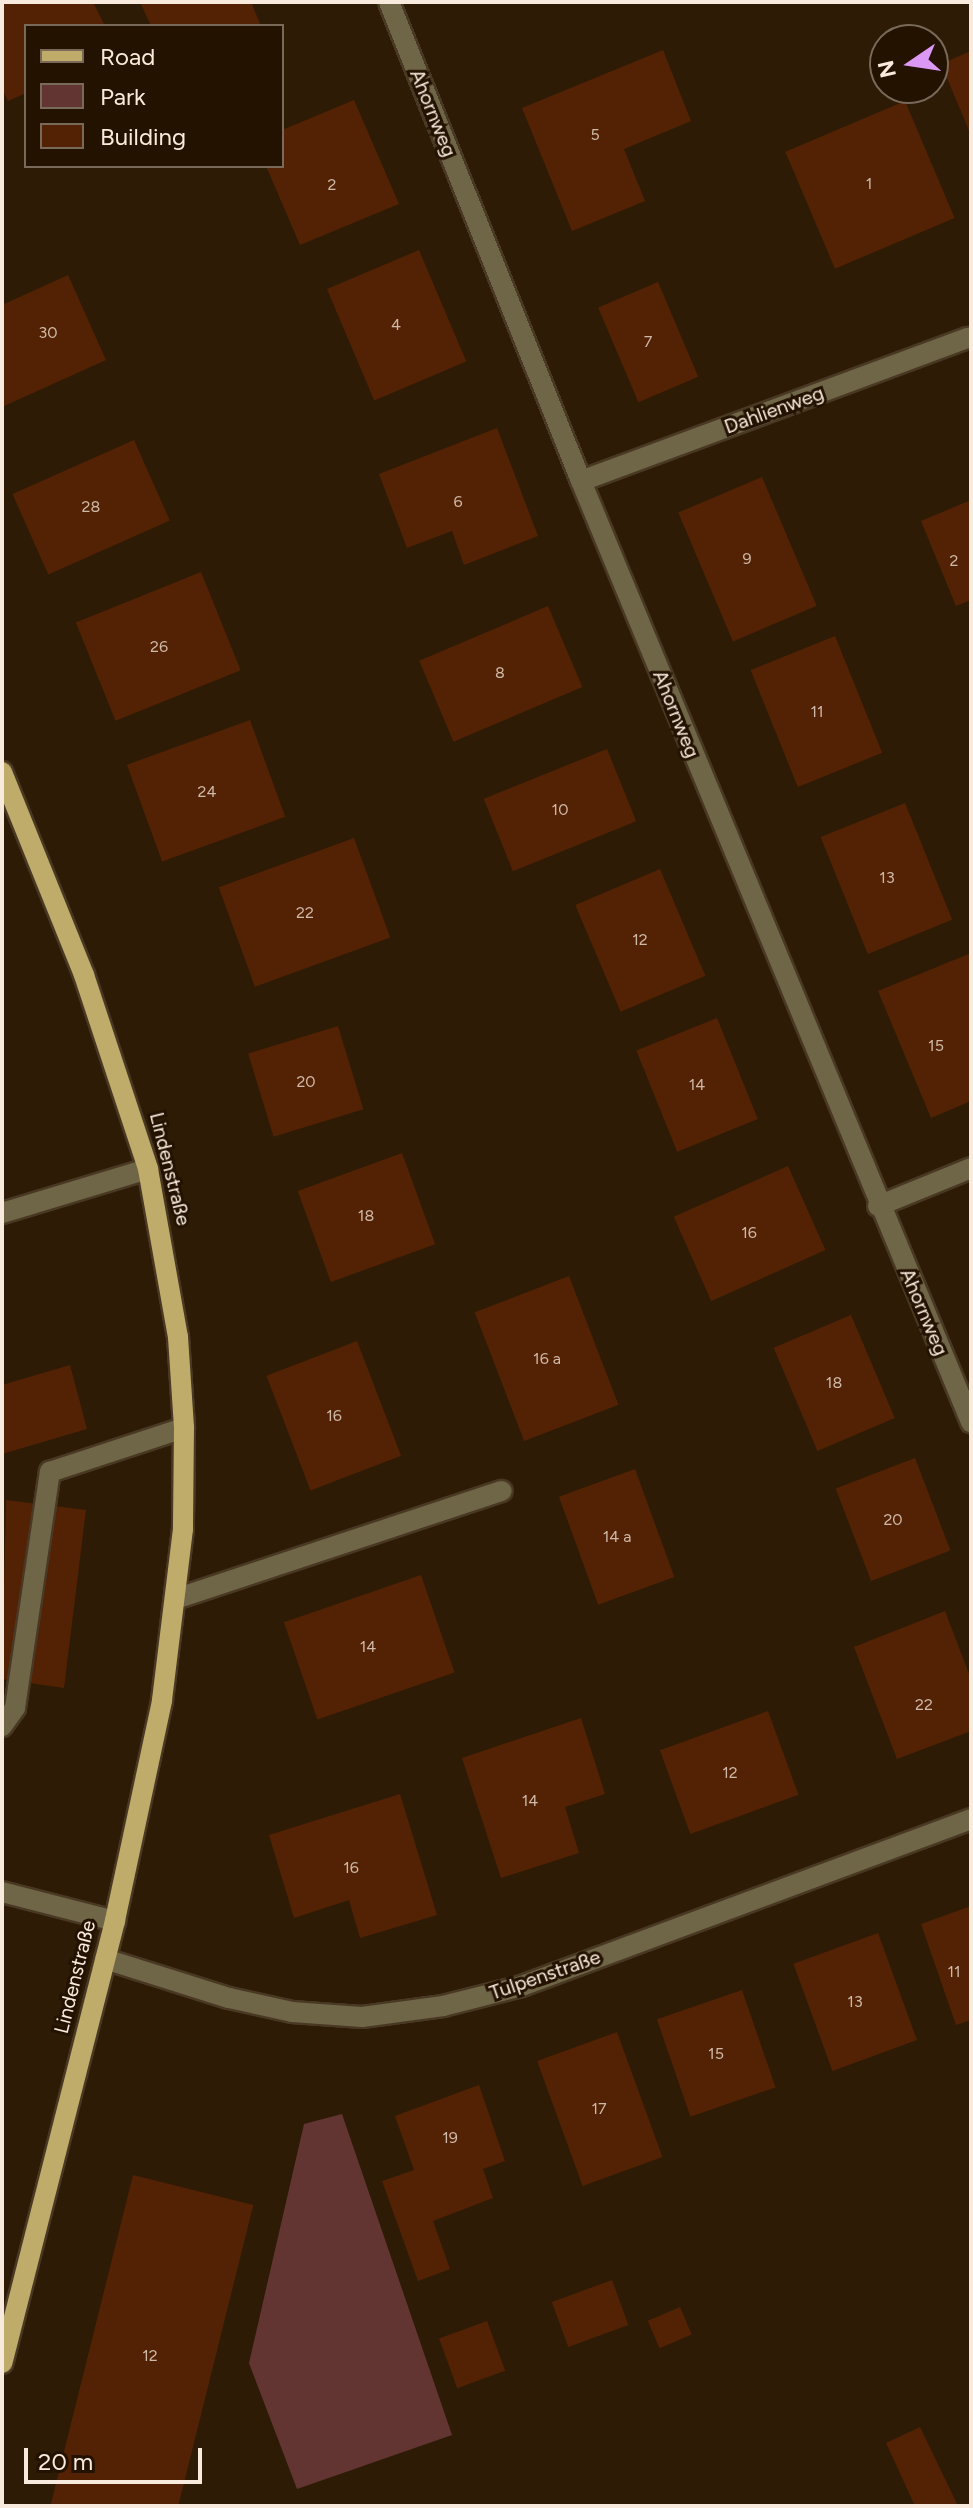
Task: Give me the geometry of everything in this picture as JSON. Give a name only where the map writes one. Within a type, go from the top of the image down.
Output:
[{"type":"main road","name":"Lindenstraße","points":[[2,772],[104,1030],[148,1169],[176,1324],[184,1428],[175,1599],[162,1701],[115,1921],[2,2363]]},
{"type":"street","name":"Ahornweg","points":[[389,2],[878,1206],[971,1422]]},
{"type":"street","name":"Dahlienweg","points":[[581,481],[968,338]]},
{"type":"street","points":[[878,1206],[971,1168]]},
{"type":"street","points":[[2,1213],[148,1169]]},
{"type":"street","points":[[2,1726],[15,1708],[50,1472],[184,1428]]},
{"type":"street","points":[[175,1599],[502,1491]]},
{"type":"street","name":"Tulpenstraße","points":[[105,1959],[229,1998],[292,2012],[362,2017],[443,2006],[522,1986],[971,1819]]},
{"type":"street","points":[[2,1890],[115,1921]]},
{"type":"green space","points":[[342,2114],[452,2435],[297,2489],[249,2363],[304,2124]]},
{"type":"building","points":[[2,2],[93,2],[104,24],[24,24],[24,94],[8,101],[2,88]]},
{"type":"building","points":[[140,2],[251,2],[260,24],[150,24]]},
{"type":"building","points":[[663,50],[691,121],[624,149],[645,201],[572,231],[522,108]]},
{"type":"building","points":[[971,51],[971,135],[949,83],[949,61]]},
{"type":"building","points":[[354,100],[399,204],[300,245],[267,168],[284,168],[284,129]]},
{"type":"building","points":[[898,104],[906,104],[955,218],[835,269],[785,152]]},
{"type":"building","points":[[419,250],[466,361],[374,400],[327,289]]},
{"type":"building","points":[[68,275],[106,360],[2,407],[2,305]]},
{"type":"building","points":[[658,282],[698,377],[638,402],[598,307]]},
{"type":"building","points":[[497,428],[538,536],[464,565],[452,531],[407,548],[379,474]]},
{"type":"building","points":[[134,440],[170,520],[48,574],[12,494]]},
{"type":"building","points":[[762,477],[817,606],[733,641],[678,513]]},
{"type":"building","points":[[971,500],[971,600],[956,606],[921,521]]},
{"type":"building","points":[[201,572],[241,670],[116,721],[76,623]]},
{"type":"building","points":[[548,606],[582,687],[454,742],[419,661]]},
{"type":"building","points":[[835,636],[882,753],[798,787],[751,670]]},
{"type":"building","points":[[250,720],[285,817],[162,862],[127,765]]},
{"type":"building","points":[[607,749],[636,821],[513,871],[484,799]]},
{"type":"building","points":[[905,803],[952,920],[868,954],[821,837]]},
{"type":"building","points":[[354,838],[390,938],[255,987],[219,887]]},
{"type":"building","points":[[660,869],[705,976],[621,1012],[575,905]]},
{"type":"building","points":[[971,953],[971,1101],[931,1118],[878,991]]},
{"type":"building","points":[[717,1018],[758,1119],[677,1152],[636,1051]]},
{"type":"building","points":[[338,1026],[363,1109],[274,1137],[248,1053]]},
{"type":"building","points":[[402,1153],[435,1244],[331,1282],[298,1191]]},
{"type":"building","points":[[788,1166],[825,1250],[711,1301],[674,1217]]},
{"type":"building","points":[[569,1276],[618,1405],[524,1441],[475,1312]]},
{"type":"building","points":[[851,1315],[895,1418],[817,1451],[774,1348]]},
{"type":"building","points":[[357,1341],[401,1456],[311,1491],[266,1376]]},
{"type":"building","points":[[70,1365],[87,1429],[2,1454],[2,1385]]},
{"type":"building","points":[[915,1458],[950,1550],[871,1581],[836,1488]]},
{"type":"building","points":[[635,1469],[674,1577],[598,1605],[559,1497]]},
{"type":"building","points":[[6,1500],[86,1510],[64,1688],[2,1679]]},
{"type":"building","points":[[421,1575],[455,1672],[317,1720],[284,1622]]},
{"type":"building","points":[[945,1611],[971,1679],[971,1731],[897,1759],[854,1647]]},
{"type":"building","points":[[768,1711],[798,1795],[690,1834],[660,1750]]},
{"type":"building","points":[[581,1718],[605,1794],[565,1807],[579,1853],[501,1878],[462,1758]]},
{"type":"building","points":[[400,1794],[437,1915],[360,1938],[349,1900],[294,1918],[269,1835]]},
{"type":"building","points":[[971,1906],[971,2020],[956,2025],[921,1924]]},
{"type":"building","points":[[878,1933],[917,2040],[832,2071],[793,1964]]},
{"type":"building","points":[[742,1990],[776,2087],[690,2117],[657,2019]]},
{"type":"building","points":[[617,2032],[662,2157],[583,2186],[537,2061]]},
{"type":"building","points":[[479,2085],[505,2161],[483,2169],[493,2198],[433,2221],[450,2269],[418,2281],[382,2181],[414,2170],[395,2116]]},
{"type":"building","points":[[133,2175],[253,2205],[178,2506],[50,2506]]},
{"type":"building","points":[[612,2280],[628,2325],[568,2347],[552,2302]]},
{"type":"building","points":[[680,2307],[692,2335],[660,2348],[648,2321]]},
{"type":"building","points":[[487,2321],[505,2371],[457,2388],[439,2338]]},
{"type":"building","points":[[920,2427],[958,2506],[915,2506],[886,2443]]}]
